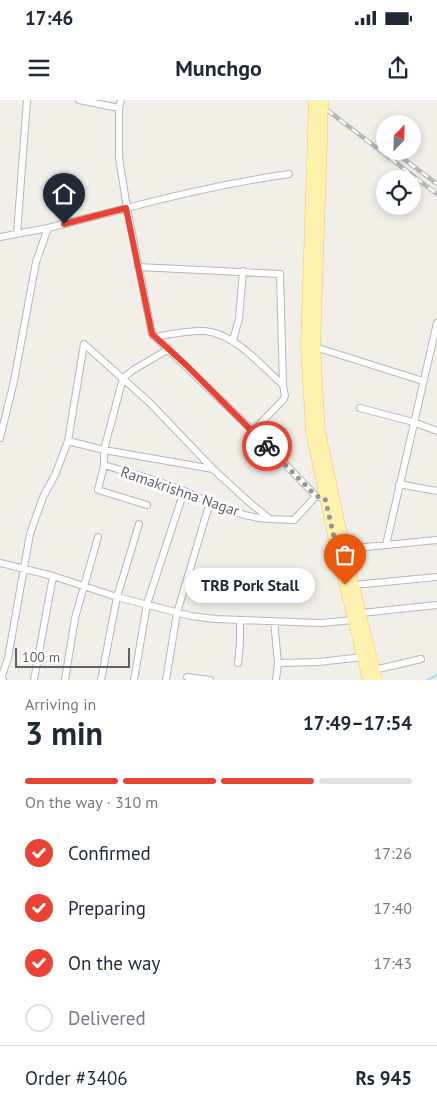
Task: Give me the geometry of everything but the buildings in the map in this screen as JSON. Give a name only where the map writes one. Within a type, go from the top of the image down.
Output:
[{"type":"main road","points":[[314,100],[317,136],[315,347],[325,497],[345,549],[361,613],[372,676]]},
{"type":"main road","points":[[323,100],[317,136],[306,347],[310,431],[362,657],[372,676]]},
{"type":"street","points":[[17,234],[27,100]]},
{"type":"street","points":[[80,100],[120,108]]},
{"type":"street","points":[[121,100],[119,158],[126,208],[152,334],[325,497]]},
{"type":"street","points":[[0,236],[48,228],[169,197],[259,178],[289,174]]},
{"type":"street","points":[[0,438],[14,381],[36,262],[48,228]]},
{"type":"street","points":[[138,267],[280,274],[283,385],[285,396],[253,431]]},
{"type":"street","points":[[232,340],[239,319],[243,271]]},
{"type":"street","points":[[386,545],[437,323]]},
{"type":"street","points":[[156,337],[205,331],[232,340],[283,385]]},
{"type":"street","points":[[3,680],[1,679],[8,658],[30,534],[43,498],[55,475],[68,441],[84,344],[123,378],[169,349]]},
{"type":"street","points":[[315,347],[423,381]]},
{"type":"street","name":"Ramakrishna Nagar","points":[[270,519],[214,470],[163,416],[123,378],[104,450],[104,465],[184,491],[259,519],[294,520],[325,497]]},
{"type":"street","points":[[360,408],[413,422],[437,431]]},
{"type":"street","name":"Ramakrishna Nagar","points":[[68,441],[104,450],[214,470]]},
{"type":"street","points":[[104,465],[98,490],[147,505]]},
{"type":"street","points":[[399,484],[437,491]]},
{"type":"street","points":[[134,680],[147,604],[184,491]]},
{"type":"street","points":[[166,680],[177,613],[210,502]]},
{"type":"street","points":[[101,680],[117,597],[139,524]]},
{"type":"street","points":[[65,680],[75,618],[98,537]]},
{"type":"street","points":[[345,549],[437,540]]},
{"type":"street","points":[[0,563],[54,576],[117,597],[177,613],[207,618],[321,623],[353,620]]},
{"type":"street","points":[[34,680],[54,576]]},
{"type":"street","points":[[354,585],[437,577]]},
{"type":"street","points":[[361,613],[437,605]]},
{"type":"street","points":[[238,663],[240,620]]},
{"type":"street","points":[[274,622],[278,663],[276,680]]},
{"type":"street","points":[[278,663],[319,662],[362,657]]},
{"type":"street","points":[[372,676],[421,659]]},
{"type":"street","points":[[187,677],[210,680]]},
{"type":"waterway","points":[[427,680],[437,675]]},
{"type":"railway","points":[[314,100],[437,194]]},
{"type":"railway","points":[[405,160],[437,184]]},
{"type":"way so far","points":[[267,446],[316,496],[325,498],[345,585]]},
{"type":"place","name":"TRB Pork Stall","points":[[345,585]]},
{"type":"route","points":[[64,224],[126,208],[152,334],[186,365],[267,446]]}]
